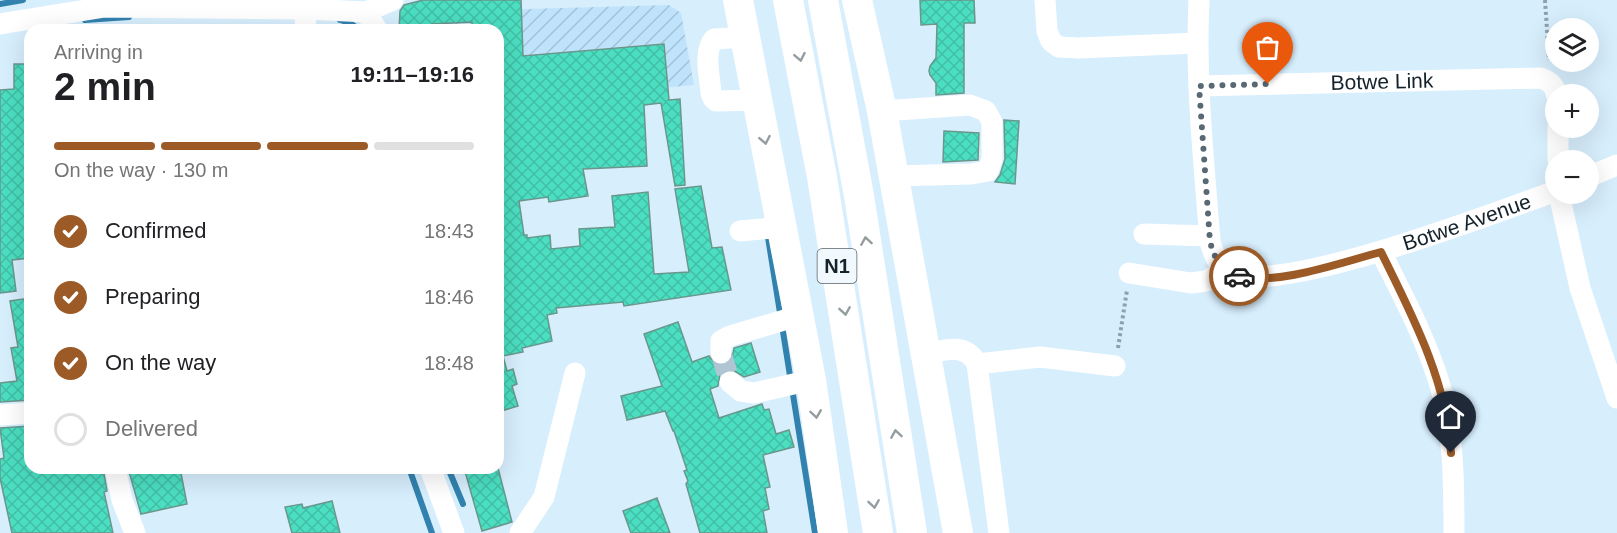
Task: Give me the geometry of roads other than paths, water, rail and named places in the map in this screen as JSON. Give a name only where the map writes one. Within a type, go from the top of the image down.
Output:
[{"type":"highway","points":[[738,0],[811,380],[833,533]]},
{"type":"highway","name":"N1","points":[[788,0],[822,177],[878,533]]},
{"type":"highway","name":"N1","points":[[823,0],[859,196],[912,533]]},
{"type":"highway","points":[[857,0],[882,111],[958,533]]},
{"type":"street","points":[[0,24],[105,7],[305,20],[366,12],[393,0]]},
{"type":"street","points":[[1045,0],[1047,32],[1051,41],[1059,47],[1197,44]]},
{"type":"street","points":[[1129,273],[1191,283],[1206,281],[1224,270],[1214,255],[1210,236],[1197,44],[1199,0]]},
{"type":"street","points":[[366,12],[373,24]]},
{"type":"street","points":[[746,37],[714,39],[709,44],[711,93],[716,101],[758,100]]},
{"type":"street","name":"Botwe Link","points":[[1199,86],[1520,78],[1541,78],[1548,84]]},
{"type":"street","points":[[882,111],[970,105],[986,111],[992,122],[992,159],[988,171],[970,174],[893,176]]},
{"type":"street","points":[[1599,172],[1617,165]]},
{"type":"street","name":"Botwe Avenue","points":[[1224,270],[1242,277],[1279,276],[1381,252],[1545,196]]},
{"type":"street","points":[[1560,204],[1580,288],[1617,398]]},
{"type":"street","points":[[740,231],[782,226]]},
{"type":"street","points":[[1144,234],[1210,236]]},
{"type":"street","points":[[1381,252],[1411,312],[1439,382],[1450,432],[1454,533]]},
{"type":"street","points":[[721,352],[721,341],[730,336],[798,316]]},
{"type":"street","points":[[925,354],[953,349],[972,355],[977,364],[999,533]]},
{"type":"street","points":[[977,364],[1040,357],[1115,366]]},
{"type":"street","points":[[520,533],[544,497],[575,373]]},
{"type":"street","points":[[730,382],[741,391],[754,393],[811,380]]},
{"type":"street","points":[[0,415],[24,413]]},
{"type":"street","points":[[116,474],[122,500],[135,533]]},
{"type":"street","points":[[432,474],[454,533]]},
{"type":"waterway","points":[[0,4],[23,0]]},
{"type":"waterway","points":[[85,20],[129,17]]},
{"type":"waterway","points":[[340,20],[351,24]]},
{"type":"waterway","points":[[767,231],[815,533]]},
{"type":"waterway","points":[[411,474],[432,533]]},
{"type":"waterway","points":[[450,474],[463,504]]},
{"type":"tunnel","points":[[721,353],[730,382]]}]
